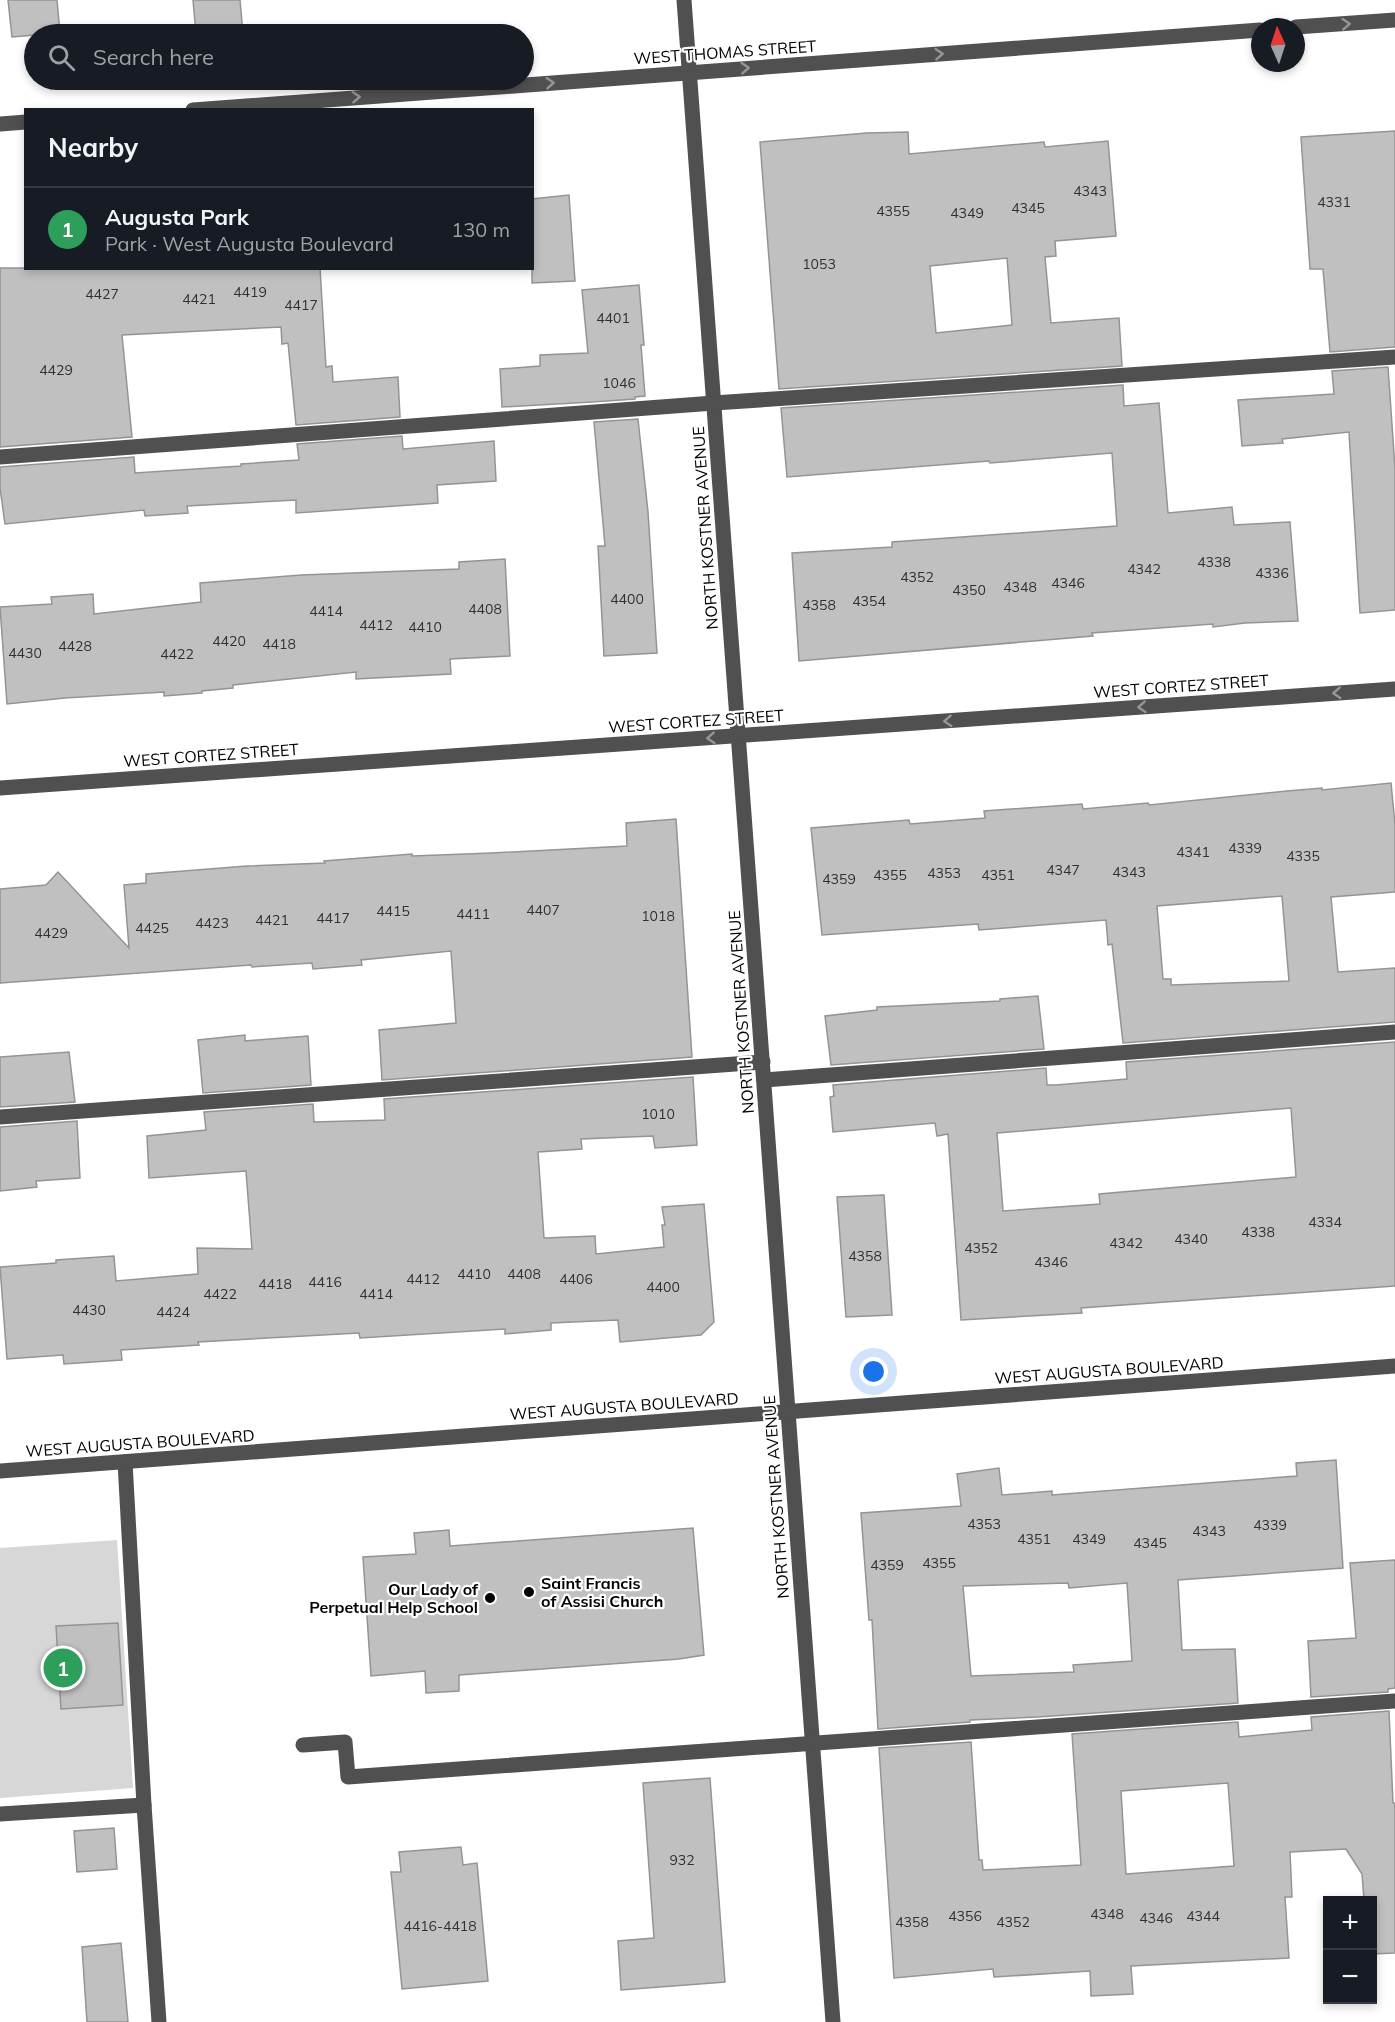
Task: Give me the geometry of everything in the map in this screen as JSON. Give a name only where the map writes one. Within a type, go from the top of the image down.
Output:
[{"type":"street","name":"NORTH KOSTNER AVENUE","points":[[684,0],[833,2022]]},
{"type":"street","points":[[1305,26],[1395,20]]},
{"type":"street","name":"WEST THOMAS STREET","points":[[534,84],[1251,31]]},
{"type":"street","name":"WEST THOMAS STREET","points":[[219,108],[455,90]]},
{"type":"street","points":[[0,124],[24,122]]},
{"type":"street","points":[[0,457],[714,403],[1395,357]]},
{"type":"street","name":"WEST CORTEZ STREET","points":[[0,788],[1395,689]]},
{"type":"street","points":[[764,1080],[1395,1032]]},
{"type":"street","points":[[0,1117],[763,1062]]},
{"type":"street","name":"WEST AUGUSTA BOULEVARD","points":[[0,1471],[1395,1366]]},
{"type":"street","points":[[125,1462],[159,2022]]},
{"type":"street","points":[[303,1745],[345,1742],[348,1777],[1395,1701]]},
{"type":"street","points":[[0,1814],[144,1804]]},
{"type":"shaded area","points":[[117,1540],[133,1788],[0,1798],[0,1548]]},
{"type":"building","points":[[8,0],[57,0],[59,24],[24,24],[24,36],[12,37]]},
{"type":"building","points":[[193,0],[240,0],[242,24],[195,24]]},
{"type":"building","points":[[1395,131],[1395,347],[1330,352],[1323,269],[1310,269],[1301,137]]},
{"type":"building","points":[[908,132],[909,154],[1044,142],[1045,147],[1108,141],[1116,236],[1055,241],[1056,256],[1045,257],[1051,323],[1119,318],[1122,366],[779,389],[760,142]],"holes":[[[1007,258],[1012,325],[936,333],[930,266]]]},
{"type":"building","points":[[569,195],[575,281],[532,283],[534,199]]},
{"type":"building","points":[[0,268],[24,268],[24,270],[320,270],[326,367],[332,366],[333,382],[398,377],[400,417],[296,425],[288,343],[282,344],[281,327],[122,335],[132,437],[0,447]]},
{"type":"building","points":[[639,285],[645,396],[635,397],[635,399],[502,407],[500,369],[540,366],[540,355],[588,353],[582,290]]},
{"type":"building","points":[[1388,367],[1395,468],[1395,610],[1360,613],[1349,432],[1282,439],[1283,443],[1242,446],[1238,400],[1334,394],[1332,371]]},
{"type":"building","points":[[1123,385],[1124,406],[1159,403],[1168,513],[1232,507],[1234,525],[1290,522],[1298,621],[1213,627],[1213,624],[1092,633],[1093,636],[799,661],[792,553],[892,547],[892,542],[1117,526],[1112,453],[787,477],[781,408]]},
{"type":"building","points":[[638,419],[648,512],[657,653],[604,656],[598,546],[605,546],[594,422]]},
{"type":"building","points":[[402,436],[403,449],[494,441],[496,481],[437,485],[438,503],[296,513],[296,500],[187,506],[188,513],[145,516],[144,510],[5,524],[0,488],[0,467],[134,457],[135,473],[241,466],[241,464],[299,460],[297,444]]},
{"type":"building","points":[[505,559],[510,656],[450,659],[451,674],[356,679],[356,672],[233,685],[233,688],[202,691],[202,693],[164,696],[164,692],[7,704],[0,607],[52,604],[51,597],[93,594],[94,614],[201,602],[200,583],[301,575],[459,569],[459,562]]},
{"type":"building","points":[[1391,783],[1395,824],[1395,892],[1331,897],[1338,972],[1395,968],[1395,1022],[1123,1043],[1112,944],[1108,945],[1106,920],[979,930],[978,924],[822,935],[811,828],[909,820],[910,824],[985,818],[984,811],[1082,804],[1083,809],[1148,803],[1149,805],[1287,791],[1322,788],[1322,790]],"holes":[[[1282,896],[1289,981],[1171,985],[1171,979],[1163,979],[1157,906]]]},
{"type":"building","points":[[676,819],[692,1057],[382,1080],[379,1030],[456,1023],[451,951],[361,960],[362,965],[313,969],[312,963],[252,967],[251,965],[0,983],[0,889],[46,885],[58,872],[129,948],[124,885],[146,883],[146,874],[325,863],[324,861],[412,854],[412,856],[627,846],[626,823]]},
{"type":"building","points":[[1038,996],[1044,1049],[831,1065],[825,1016],[877,1010],[877,1007],[1000,1001],[1000,999]]},
{"type":"building","points":[[245,1035],[245,1041],[308,1036],[311,1085],[203,1093],[198,1040]]},
{"type":"building","points":[[1395,1042],[1395,1286],[1081,1308],[1082,1313],[961,1320],[948,1134],[937,1136],[935,1123],[833,1132],[830,1097],[834,1096],[833,1085],[1046,1068],[1047,1085],[1056,1085],[1127,1079],[1126,1062]],"holes":[[[1291,1108],[1296,1177],[1099,1194],[1100,1204],[1003,1211],[997,1133]]]},
{"type":"building","points":[[69,1052],[75,1102],[0,1107],[0,1057]]},
{"type":"building","points":[[693,1077],[697,1145],[655,1148],[653,1136],[581,1139],[582,1149],[538,1152],[544,1238],[595,1236],[596,1254],[664,1247],[662,1225],[665,1225],[662,1207],[704,1204],[714,1322],[701,1335],[620,1342],[618,1320],[551,1323],[551,1330],[505,1334],[505,1329],[360,1338],[359,1333],[198,1342],[199,1345],[121,1350],[122,1360],[64,1364],[63,1355],[7,1359],[0,1267],[114,1256],[116,1281],[198,1274],[197,1248],[252,1249],[246,1171],[149,1178],[147,1136],[206,1130],[204,1112],[313,1104],[314,1122],[385,1120],[384,1099]]},
{"type":"building","points":[[77,1121],[80,1178],[36,1181],[37,1187],[0,1191],[0,1127]]},
{"type":"building","points":[[884,1195],[892,1315],[846,1317],[837,1197]]},
{"type":"building","points":[[1336,1460],[1343,1568],[1178,1580],[1182,1650],[1235,1649],[1238,1703],[970,1720],[970,1722],[878,1729],[872,1620],[869,1620],[861,1513],[961,1506],[957,1474],[999,1468],[1002,1495],[1052,1491],[1052,1495],[1297,1476],[1296,1463]],"holes":[[[1068,1583],[1069,1588],[1127,1583],[1132,1661],[1073,1665],[1074,1672],[971,1676],[963,1586]]]},
{"type":"building","name":"Saint Francis of Assisi Church","points":[[693,1528],[704,1655],[679,1659],[459,1675],[459,1691],[426,1693],[425,1671],[371,1676],[363,1557],[416,1554],[414,1533],[449,1530],[450,1546]]},
{"type":"building","points":[[1395,1560],[1395,1688],[1388,1689],[1388,1692],[1311,1697],[1308,1641],[1356,1638],[1350,1563]]},
{"type":"building","points":[[118,1623],[123,1705],[61,1709],[56,1626]]},
{"type":"building","points":[[1389,1711],[1393,1803],[1395,1803],[1395,1953],[1377,1954],[1377,1896],[1364,1896],[1362,1874],[1346,1849],[1290,1852],[1292,1897],[1285,1897],[1289,1958],[1131,1966],[1133,1994],[1091,1996],[1090,1971],[994,1977],[993,1969],[894,1978],[879,1748],[971,1742],[979,1860],[982,1860],[983,1870],[1081,1865],[1072,1734],[1238,1722],[1239,1737],[1312,1730],[1311,1717]],"holes":[[[1228,1783],[1234,1866],[1126,1874],[1121,1791]]]},
{"type":"building","points":[[710,1778],[725,1982],[621,1990],[618,1941],[654,1938],[643,1783]]},
{"type":"building","points":[[114,1828],[117,1869],[77,1872],[74,1831]]},
{"type":"building","points":[[461,1847],[463,1865],[477,1863],[488,1981],[402,1989],[391,1872],[401,1872],[399,1852]]},
{"type":"building","points":[[121,1943],[128,2022],[87,2022],[82,1947]]},
{"type":"place","name":"Saint Francis of Assisi Church","points":[[529,1592]]},
{"type":"place","name":"Our Lady of Perpetual Help School","points":[[490,1598]]},
{"type":"place","name":"Augusta Park","points":[[63,1668]]}]
